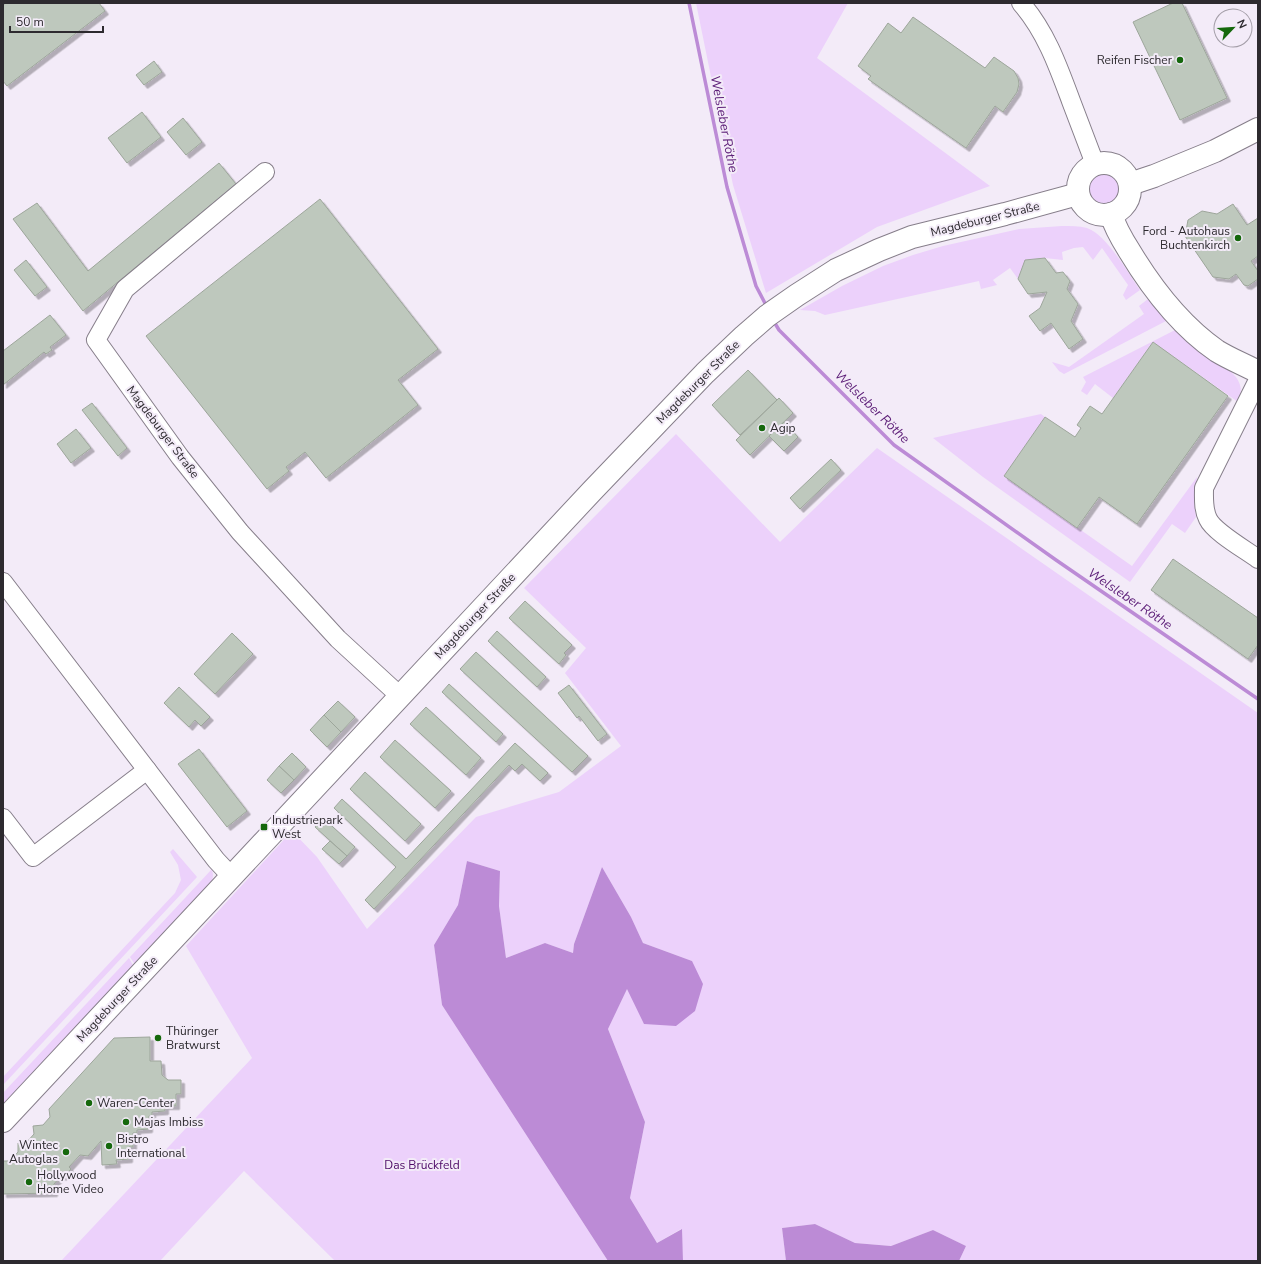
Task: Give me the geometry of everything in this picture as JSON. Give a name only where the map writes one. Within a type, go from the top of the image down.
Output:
[{"type":"main road","points":[[1130,184],[1216,151],[1258,129]]},
{"type":"main road","points":[[1105,162],[1114,164],[1122,169],[1128,176],[1130,184],[1130,193],[1124,207],[1118,212],[1111,214],[1103,215],[1089,211],[1080,200],[1078,194],[1078,185],[1084,172],[1095,164],[1105,162]]},
{"type":"main road","name":"Magdeburger Straße","points":[[3,1121],[666,413],[744,336],[775,310],[836,270],[879,250],[912,237],[1078,194]]},
{"type":"main road","points":[[1111,214],[1117,229],[1139,266],[1154,288],[1181,320],[1218,351],[1258,372]]},
{"type":"street","points":[[1021,3],[1031,15],[1048,43],[1060,70],[1095,164]]},
{"type":"street","name":"Magdeburger Straße","points":[[265,172],[125,289],[96,340],[180,457],[240,532],[338,639],[400,696]]},
{"type":"street","points":[[1258,380],[1204,488],[1203,504],[1208,520],[1216,529],[1258,559]]},
{"type":"street","points":[[3,582],[218,863],[232,877]]},
{"type":"street","points":[[3,818],[33,857],[147,770]]},
{"type":"green space","points":[[696,3],[848,3],[817,58],[990,186],[877,227],[766,293],[733,185]]},
{"type":"green space","points":[[1106,172],[1115,177],[1119,182],[1119,196],[1115,201],[1110,205],[1100,206],[1096,205],[1087,196],[1086,186],[1087,182],[1096,173]]},
{"type":"green space","points":[[1062,226],[1084,227],[1095,232],[1116,255],[1140,290],[1126,300],[1123,295],[1128,285],[1102,248],[1093,260],[1083,247],[1062,252],[1063,260],[1045,258],[1026,260],[1018,279],[1010,268],[993,280],[997,285],[981,289],[979,281],[825,315],[815,311],[800,310],[842,286],[883,266],[913,255],[943,246],[1019,229]]},
{"type":"green space","points":[[1148,299],[1166,319],[1166,321],[1064,374],[1059,371],[1052,362],[1069,367],[1144,314],[1139,306]]},
{"type":"green space","points":[[1177,329],[1197,348],[1223,365],[1236,377],[1240,384],[1241,393],[1238,402],[1153,342],[1113,398],[1095,384],[1087,395],[1081,391],[1086,382],[1083,377]]},
{"type":"green space","points":[[1041,414],[1045,417],[1004,476],[1132,566],[1197,477],[1194,503],[1196,517],[1185,533],[1172,524],[1130,582],[983,477],[933,438]]},
{"type":"green space","name":"Das Brückfeld","points":[[676,434],[780,542],[877,448],[1258,713],[1258,1261],[959,1261],[966,1246],[933,1230],[891,1246],[855,1243],[815,1224],[782,1228],[786,1261],[683,1261],[681,1229],[657,1243],[630,1198],[645,1122],[608,1029],[627,988],[692,961],[643,943],[631,917],[602,867],[574,944],[573,953],[545,943],[506,958],[499,906],[500,871],[467,861],[458,905],[434,945],[442,1005],[608,1261],[335,1261],[244,1171],[160,1261],[61,1261],[252,1058],[186,946],[292,831],[317,857],[367,929],[476,817],[559,792],[621,746],[565,673],[586,648],[524,588]]},
{"type":"green space","points":[[173,849],[197,877],[3,1085],[3,1077],[175,893],[181,880],[178,865],[170,852]]},
{"type":"green space","points":[[212,869],[212,883],[136,966],[130,957]]},
{"type":"green space","points":[[129,958],[134,967],[3,1112],[3,1093]]},
{"type":"shaded area","points":[[467,861],[500,871],[499,906],[506,958],[545,943],[573,953],[574,944],[602,867],[631,917],[643,943],[692,961],[703,984],[695,1011],[676,1026],[644,1024],[627,989],[608,1029],[645,1122],[630,1198],[657,1243],[682,1229],[683,1261],[608,1261],[442,1005],[434,945],[458,905]]},
{"type":"shaded area","points":[[815,1224],[855,1243],[891,1246],[933,1230],[966,1246],[959,1261],[786,1261],[782,1228]]},
{"type":"building","points":[[6,3],[99,3],[105,11],[7,86],[3,81],[3,5]]},
{"type":"building","name":"Reifen Fischer","points":[[1173,3],[1182,3],[1227,98],[1180,120],[1133,22]]},
{"type":"building","points":[[913,17],[985,68],[994,57],[1014,71],[1018,78],[1019,84],[1017,92],[1003,112],[995,106],[966,148],[868,79],[871,76],[858,66],[888,23],[901,33]]},
{"type":"building","points":[[154,61],[162,72],[144,85],[136,75]]},
{"type":"building","points":[[142,112],[161,137],[127,163],[108,138]]},
{"type":"building","points":[[183,118],[202,142],[186,155],[167,132]]},
{"type":"building","points":[[219,163],[236,184],[83,311],[13,219],[37,203],[88,271]]},
{"type":"building","points":[[320,199],[438,349],[398,380],[418,405],[326,478],[305,452],[286,467],[289,471],[267,489],[146,336]]},
{"type":"building","points":[[1233,204],[1247,225],[1258,218],[1258,256],[1251,261],[1258,271],[1258,279],[1248,286],[1244,285],[1236,274],[1229,279],[1213,277],[1185,236],[1188,220],[1202,211],[1217,214]]},
{"type":"building","points":[[1045,258],[1056,273],[1063,272],[1070,281],[1067,289],[1078,304],[1071,321],[1083,339],[1069,349],[1051,323],[1040,331],[1029,316],[1040,308],[1047,292],[1028,294],[1018,279],[1025,260]]},
{"type":"building","points":[[26,260],[47,287],[35,296],[14,270]]},
{"type":"building","points":[[50,315],[66,335],[50,347],[52,350],[46,354],[44,352],[3,385],[3,351]]},
{"type":"building","points":[[1153,342],[1228,396],[1137,524],[1099,497],[1077,528],[1004,476],[1045,417],[1075,437],[1081,428],[1077,425],[1090,406],[1102,414]]},
{"type":"building","points":[[748,370],[777,400],[740,435],[712,405]]},
{"type":"building","name":"Agip","points":[[779,398],[793,413],[750,455],[736,440]]},
{"type":"building","points":[[92,403],[127,448],[118,456],[82,410]]},
{"type":"building","points":[[784,422],[798,437],[784,451],[769,436]]},
{"type":"building","points":[[76,429],[91,448],[71,463],[57,444]]},
{"type":"building","points":[[831,459],[841,470],[800,509],[790,498]]},
{"type":"building","points":[[1173,559],[1258,618],[1258,645],[1248,659],[1151,590]]},
{"type":"building","points":[[525,601],[572,645],[564,653],[566,655],[559,664],[509,618]]},
{"type":"building","points":[[497,631],[546,677],[537,687],[488,641]]},
{"type":"building","points":[[232,633],[253,654],[215,694],[194,674]]},
{"type":"building","points":[[476,652],[588,756],[572,772],[460,669]]},
{"type":"building","points":[[449,684],[503,734],[496,742],[442,692]]},
{"type":"building","points":[[569,685],[607,734],[598,741],[579,716],[577,718],[558,693]]},
{"type":"building","points":[[179,687],[210,717],[201,726],[195,720],[189,727],[164,703]]},
{"type":"building","points":[[338,701],[355,717],[341,732],[324,715]]},
{"type":"building","points":[[426,707],[481,758],[466,775],[410,724]]},
{"type":"building","points":[[324,715],[341,732],[327,747],[310,730]]},
{"type":"building","points":[[395,740],[451,791],[435,808],[380,757]]},
{"type":"building","points":[[515,743],[548,773],[540,781],[522,764],[515,771],[509,765],[374,909],[365,900],[396,867],[334,808],[342,799],[406,859]]},
{"type":"building","points":[[199,749],[247,811],[227,827],[178,764]]},
{"type":"building","points":[[292,753],[306,767],[294,780],[279,766]]},
{"type":"building","points":[[279,766],[294,780],[281,793],[267,780]]},
{"type":"building","points":[[365,772],[421,824],[405,841],[350,789]]},
{"type":"building","points":[[323,818],[355,847],[347,856],[315,827]]},
{"type":"building","points":[[330,841],[347,856],[339,864],[322,849]]},
{"type":"building","points":[[150,1037],[150,1061],[161,1061],[162,1075],[168,1080],[181,1080],[181,1094],[176,1094],[176,1106],[165,1106],[165,1111],[152,1112],[152,1116],[149,1116],[149,1129],[137,1130],[137,1133],[133,1133],[133,1147],[129,1147],[129,1159],[116,1160],[117,1164],[102,1165],[101,1141],[88,1156],[80,1155],[69,1167],[71,1169],[63,1177],[61,1176],[54,1184],[54,1193],[3,1194],[3,1161],[10,1161],[18,1152],[18,1143],[26,1143],[34,1134],[33,1126],[43,1125],[50,1117],[49,1109],[114,1038]]},
{"type":"waterway","name":"Welsleber Röthe","points":[[689,3],[727,187],[756,286],[767,307]]},
{"type":"waterway","name":"Welsleber Röthe","points":[[773,320],[779,330],[894,445],[1056,560],[1258,699]]},
{"type":"place","name":"Reifen Fischer","points":[[1180,60]]},
{"type":"place","name":"Ford - Autohaus Buchtenkirch","points":[[1238,238]]},
{"type":"place","name":"Agip","points":[[762,428]]},
{"type":"place","name":"Industriepark West","points":[[264,827]]},
{"type":"place","name":"Thüringer Bratwurst","points":[[158,1038]]},
{"type":"place","name":"Waren-Center","points":[[89,1103]]},
{"type":"place","name":"Majas Imbiss","points":[[126,1122]]},
{"type":"place","name":"Bistro International","points":[[109,1146]]},
{"type":"place","name":"Wintec Autoglas","points":[[66,1152]]},
{"type":"place","name":"Hollywood Home Video","points":[[29,1182]]}]
